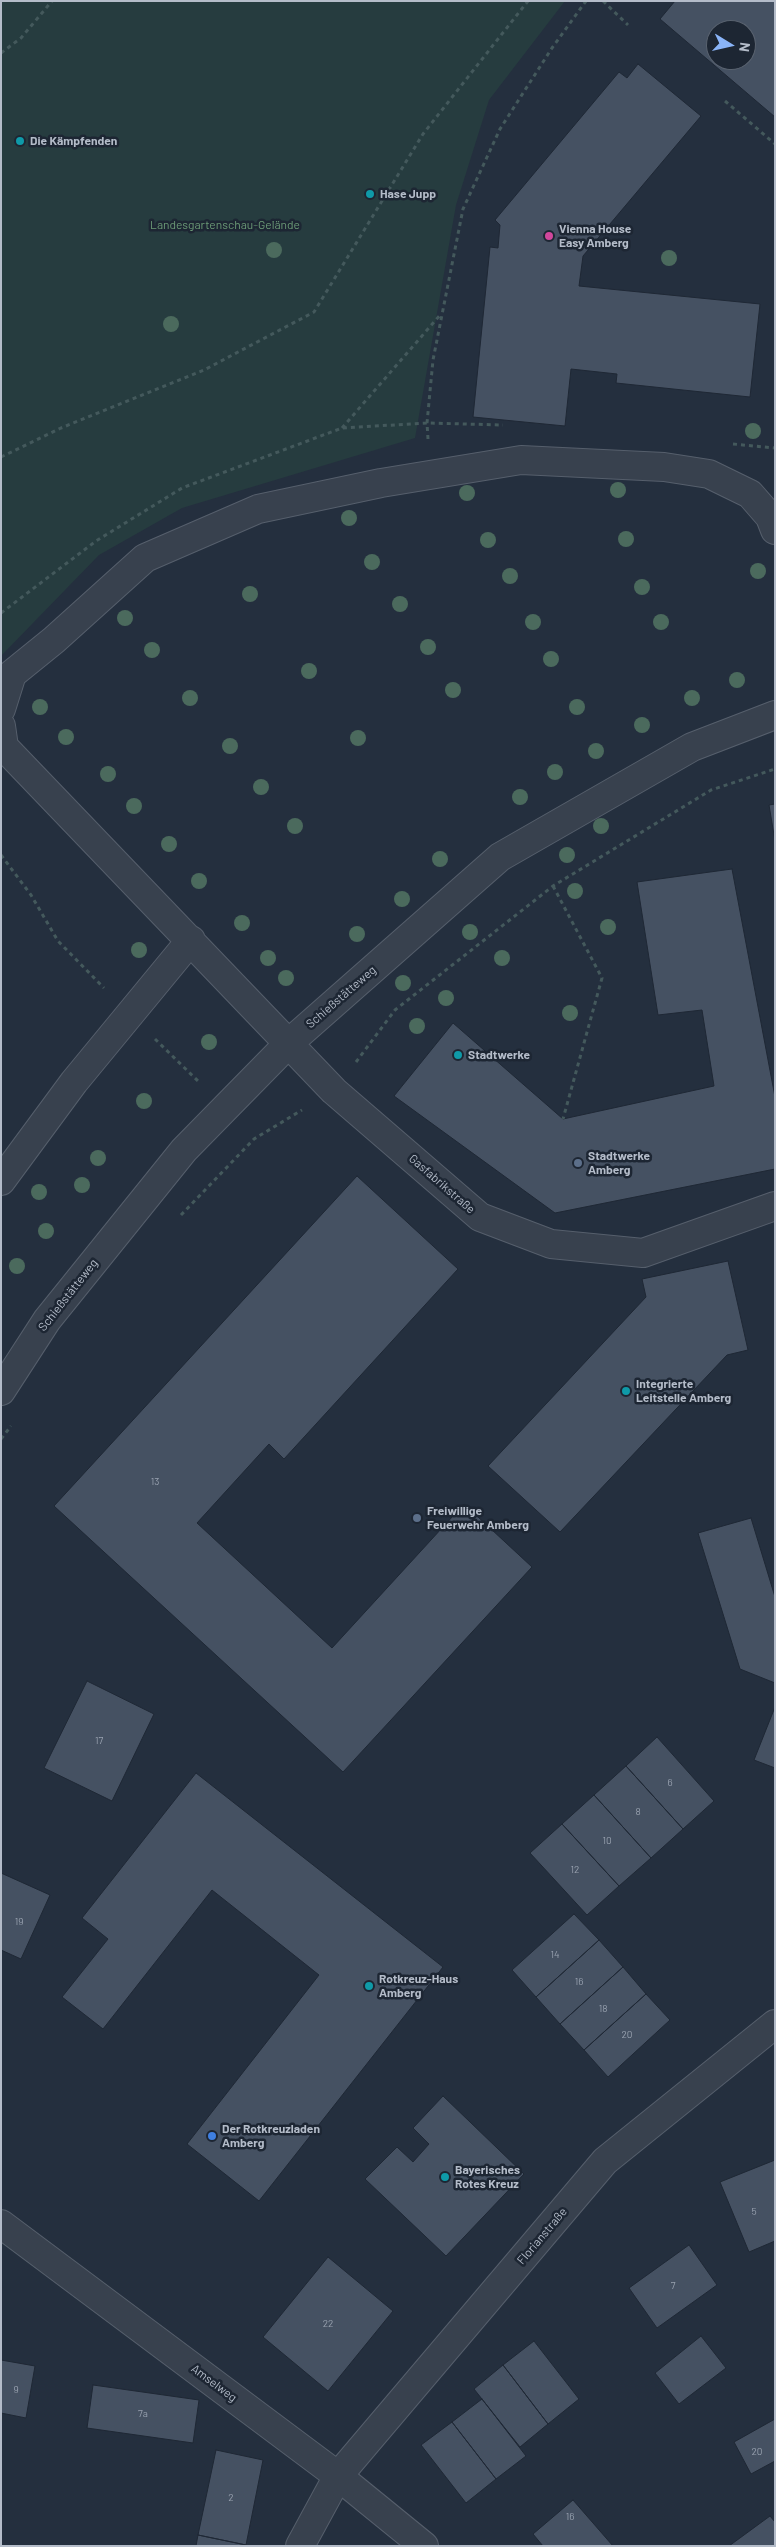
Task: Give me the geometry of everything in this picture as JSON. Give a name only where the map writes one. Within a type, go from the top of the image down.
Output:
[{"type":"street","points":[[1,709],[12,674],[54,640],[145,558],[258,509],[432,474],[520,460],[664,467],[709,474],[750,494],[770,517],[775,530]]},
{"type":"street","name":"Schießstätteweg","points":[[1,1391],[47,1320],[184,1150],[290,1042],[500,857],[692,747],[775,715]]},
{"type":"street","name":"Gasfabrikstraße","points":[[1,726],[4,748],[290,1042],[334,1091],[480,1217],[551,1244],[643,1253],[775,1206]]},
{"type":"street","points":[[1,1181],[74,1082],[191,940]]},
{"type":"street","name":"Florianstraße","points":[[300,2546],[338,2476],[605,2161],[775,2024]]},
{"type":"street","name":"Amselweg","points":[[1,2224],[338,2476],[424,2546]]},
{"type":"path","points":[[1,53],[21,38],[52,1]]},
{"type":"path","points":[[1,457],[61,428],[204,370],[314,312],[423,134],[528,1]]},
{"type":"path","points":[[432,474],[427,423],[433,360],[463,209],[500,129],[552,48],[586,1]]},
{"type":"path","points":[[603,1],[628,25]]},
{"type":"path","points":[[725,101],[775,144]]},
{"type":"path","points":[[342,428],[442,313]]},
{"type":"path","points":[[178,1217],[254,1139],[334,1091],[395,1010],[553,886],[711,790],[775,769]]},
{"type":"path","points":[[553,886],[602,978],[563,1119]]},
{"type":"path","points":[[1,1440],[13,1424]]},
{"type":"green space","name":"Landesgartenschau-Gelände","points":[[1,1],[565,1],[489,100],[456,205],[415,438],[182,508],[99,555],[1,656]]},
{"type":"building","points":[[675,1],[775,1],[775,117],[720,70],[756,70],[756,20],[706,20],[706,58],[660,19]]},
{"type":"building","name":"Vienna House Easy Amberg","points":[[638,64],[701,116],[583,256],[579,286],[760,304],[750,397],[616,383],[617,374],[571,369],[565,426],[473,417],[490,247],[498,248],[500,225],[495,220],[619,72],[627,78]]},
{"type":"building","points":[[775,804],[775,841],[769,805]]},
{"type":"building","name":"Stadtwerke","points":[[732,869],[775,1097],[775,1169],[555,1213],[394,1096],[453,1023],[563,1119],[714,1086],[702,1010],[658,1015],[637,882]]},
{"type":"building","points":[[357,1176],[458,1269],[284,1459],[269,1444],[197,1523],[332,1648],[464,1504],[532,1567],[343,1772],[54,1506]]},
{"type":"building","name":"Integrierte Leitstelle Amberg","points":[[728,1261],[748,1350],[727,1355],[560,1532],[488,1466],[646,1297],[642,1279]]},
{"type":"building","points":[[751,1518],[775,1597],[775,1683],[740,1669],[698,1533]]},
{"type":"building","points":[[87,1681],[154,1714],[112,1801],[44,1768]]},
{"type":"building","points":[[775,1707],[775,1768],[754,1760]]},
{"type":"building","points":[[657,1737],[714,1801],[683,1829],[626,1766]]},
{"type":"building","points":[[626,1766],[683,1829],[651,1858],[594,1795]]},
{"type":"building","name":"Rotkreuz-Haus Amberg","points":[[196,1773],[443,1967],[259,2201],[187,2144],[319,1975],[212,1890],[103,2029],[62,1997],[108,1939],[82,1918]]},
{"type":"building","points":[[594,1795],[651,1858],[619,1886],[562,1824]]},
{"type":"building","points":[[562,1824],[619,1886],[587,1915],[530,1853]]},
{"type":"building","points":[[1,1873],[50,1895],[21,1959],[1,1950]]},
{"type":"building","points":[[574,1914],[599,1940],[536,1997],[512,1970]]},
{"type":"building","points":[[599,1940],[623,1967],[560,2024],[536,1997]]},
{"type":"building","points":[[623,1967],[646,1994],[584,2050],[560,2024]]},
{"type":"building","points":[[646,1994],[670,2020],[608,2077],[584,2050]]},
{"type":"building","name":"Bayerisches Rotes Kreuz","points":[[443,2096],[524,2174],[446,2256],[365,2179],[397,2147],[413,2162],[429,2144],[413,2128]]},
{"type":"building","points":[[775,2160],[775,2241],[749,2252],[720,2182]]},
{"type":"building","points":[[689,2245],[717,2285],[657,2328],[629,2288]]},
{"type":"building","points":[[328,2257],[393,2311],[328,2391],[263,2337]]},
{"type":"building","points":[[701,2336],[726,2368],[679,2404],[655,2373]]},
{"type":"building","points":[[534,2341],[579,2399],[548,2424],[503,2365]]},
{"type":"building","points":[[1,2360],[35,2366],[26,2418],[1,2413]]},
{"type":"building","points":[[503,2365],[548,2424],[520,2447],[474,2389]]},
{"type":"building","points":[[93,2385],[199,2400],[193,2443],[87,2428]]},
{"type":"building","points":[[482,2399],[526,2456],[496,2479],[452,2422]]},
{"type":"building","points":[[775,2419],[775,2461],[751,2474],[734,2442]]},
{"type":"building","points":[[452,2422],[496,2479],[466,2503],[421,2445]]},
{"type":"building","points":[[216,2450],[263,2460],[246,2545],[198,2535]]},
{"type":"building","points":[[573,2500],[613,2546],[543,2546],[533,2534]]},
{"type":"building","points":[[770,2516],[775,2522],[775,2546],[729,2546]]},
{"type":"building","points":[[198,2535],[246,2545],[246,2546],[196,2546]]},
{"type":"place","name":"Die Kämpfenden","points":[[20,141]]},
{"type":"place","name":"Hase Jupp","points":[[370,194]]},
{"type":"place","name":"Vienna House Easy Amberg","points":[[549,236]]},
{"type":"place","name":"Stadtwerke","points":[[458,1055]]},
{"type":"place","name":"Stadtwerke Amberg","points":[[578,1163]]},
{"type":"place","name":"Integrierte Leitstelle Amberg","points":[[626,1391]]},
{"type":"place","name":"Freiwillige Feuerwehr Amberg","points":[[417,1518]]},
{"type":"place","name":"Rotkreuz-Haus Amberg","points":[[369,1986]]},
{"type":"place","name":"Der Rotkreuzladen Amberg","points":[[212,2136]]},
{"type":"place","name":"Bayerisches Rotes Kreuz","points":[[445,2177]]}]
